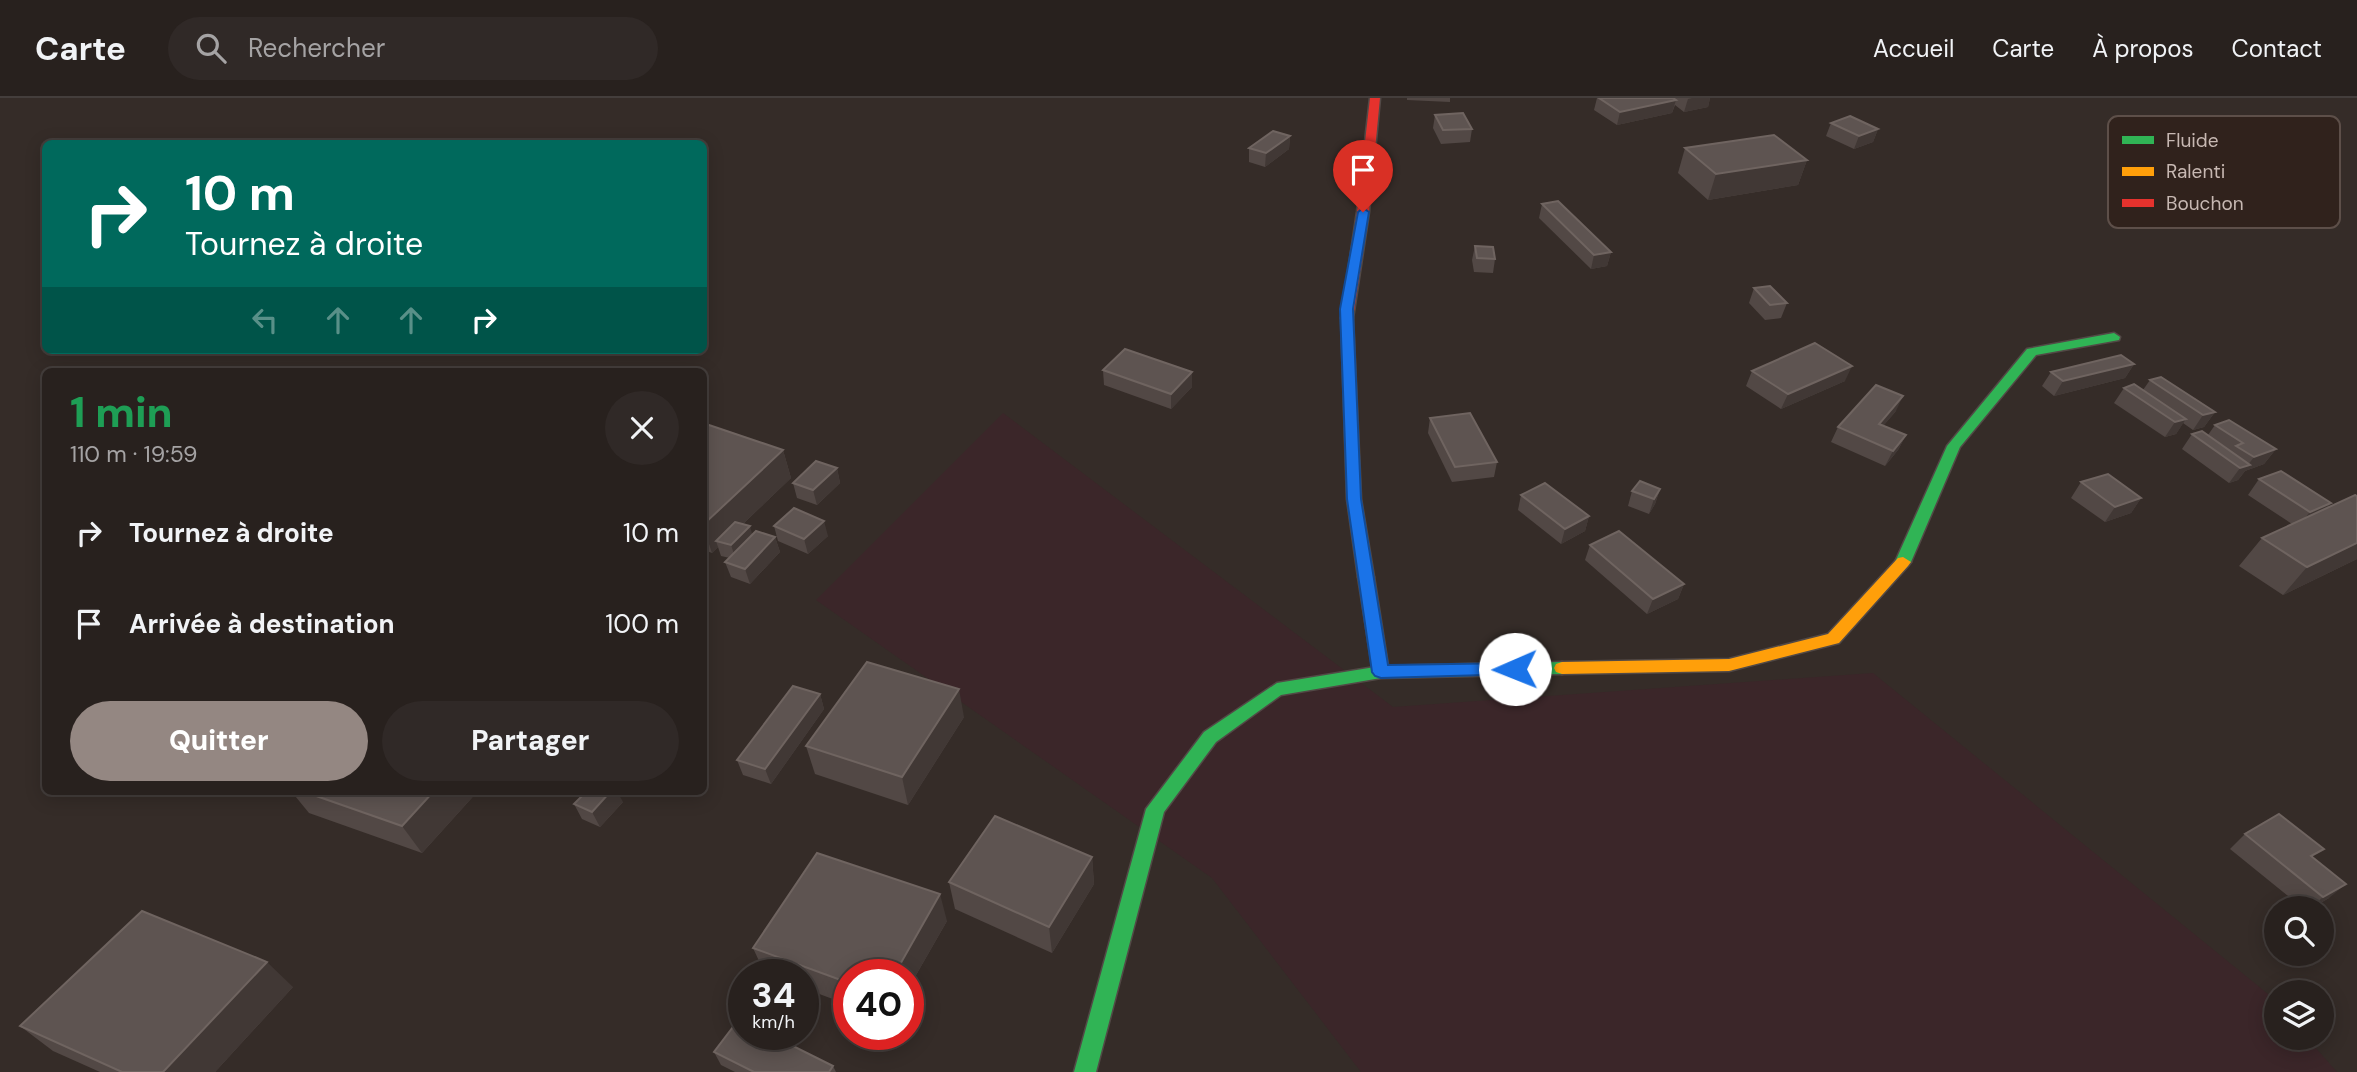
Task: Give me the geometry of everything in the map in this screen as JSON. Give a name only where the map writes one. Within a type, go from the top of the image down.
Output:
[{"type":"street","points":[[1375,98],[1363,212],[1347,309],[1354,499],[1381,672]]},
{"type":"street","points":[[1085,1072],[1155,808],[1210,737],[1277,689],[1381,672],[1729,665],[1833,639],[1903,562],[1954,446],[2032,352],[2114,337]]},
{"type":"shaded area","points":[[1003,413],[1393,707],[1873,673],[2264,991],[2264,1050],[2318,1050],[2337,1072],[1361,1072],[1212,878],[816,600]]},
{"type":"building","points":[[1599,98],[1673,98],[1676,100],[1620,112]]},
{"type":"building","points":[[1463,113],[1472,129],[1443,130],[1435,115]]},
{"type":"building","points":[[1850,116],[1878,129],[1859,136],[1831,123]]},
{"type":"building","points":[[1273,131],[1290,136],[1266,153],[1249,148]]},
{"type":"building","points":[[1774,135],[1807,160],[1716,174],[1685,148]]},
{"type":"building","points":[[1558,201],[1611,252],[1594,255],[1542,204]]},
{"type":"building","points":[[1475,246],[1493,247],[1495,259],[1477,258]]},
{"type":"building","points":[[1770,286],[1787,303],[1770,305],[1754,288]]},
{"type":"building","points":[[1815,343],[1852,366],[1788,394],[1752,371]]},
{"type":"building","points":[[1125,349],[1192,372],[1171,394],[1103,370]]},
{"type":"building","points":[[2121,355],[2134,364],[2063,381],[2051,372]]},
{"type":"building","points":[[2161,377],[2215,412],[2203,415],[2150,380]]},
{"type":"building","points":[[2134,384],[2186,419],[2175,422],[2124,388]]},
{"type":"building","points":[[1876,385],[1903,396],[1879,424],[1906,435],[1893,451],[1838,427]]},
{"type":"building","points":[[1470,413],[1497,462],[1455,467],[1430,418]]},
{"type":"building","points":[[2229,420],[2276,449],[2254,457],[2236,446],[2243,443],[2215,425]]},
{"type":"building","points":[[707,424],[783,450],[707,521]]},
{"type":"building","points":[[2202,431],[2250,465],[2240,468],[2192,434]]},
{"type":"building","points":[[816,461],[837,468],[813,490],[793,483]]},
{"type":"building","points":[[2281,471],[2331,503],[2310,512],[2259,479]]},
{"type":"building","points":[[2108,474],[2141,498],[2115,507],[2081,482]]},
{"type":"building","points":[[1640,481],[1660,489],[1654,499],[1632,491]]},
{"type":"building","points":[[1545,483],[1589,516],[1565,529],[1521,495]]},
{"type":"building","points":[[2355,495],[2357,543],[2307,567],[2262,538]]},
{"type":"building","points":[[794,508],[824,521],[804,539],[774,526]]},
{"type":"building","points":[[735,522],[750,526],[731,545],[716,541]]},
{"type":"building","points":[[756,531],[775,537],[745,569],[725,562]]},
{"type":"building","points":[[1619,531],[1684,584],[1653,599],[1590,545]]},
{"type":"building","points":[[867,662],[959,689],[902,777],[806,746]]},
{"type":"building","points":[[793,686],[820,694],[765,769],[737,760]]},
{"type":"building","points":[[313,795],[430,795],[402,826]]},
{"type":"building","points":[[583,795],[607,795],[592,812],[574,804]]},
{"type":"building","points":[[2279,814],[2324,849],[2311,856],[2346,884],[2322,896],[2245,834]]},
{"type":"building","points":[[995,816],[1092,857],[1049,927],[949,882]]},
{"type":"building","points":[[817,853],[940,894],[903,959],[833,959],[833,977],[819,972],[819,959],[783,959],[753,948]]},
{"type":"building","points":[[142,911],[267,962],[163,1072],[122,1072],[20,1026]]},
{"type":"building","points":[[728,1034],[728,1050],[801,1050],[833,1066],[829,1072],[754,1072],[714,1052]]},
{"type":"traffic: fast","points":[[1903,562],[1954,446],[2032,352],[2114,337]]},
{"type":"traffic: fast","points":[[1085,1072],[1155,809],[1210,737],[1277,689],[1381,672],[1562,668]]},
{"type":"traffic: slow","points":[[1347,318],[1354,499],[1366,577]]},
{"type":"traffic: slow","points":[[1562,668],[1729,665],[1833,639],[1903,562]]},
{"type":"traffic: jam","points":[[1347,318],[1363,212],[1375,98]]},
{"type":"traffic: jam","points":[[1366,577],[1381,672]]},
{"type":"route","points":[[1363,212],[1347,309],[1354,499],[1381,672],[1515,669]]}]
